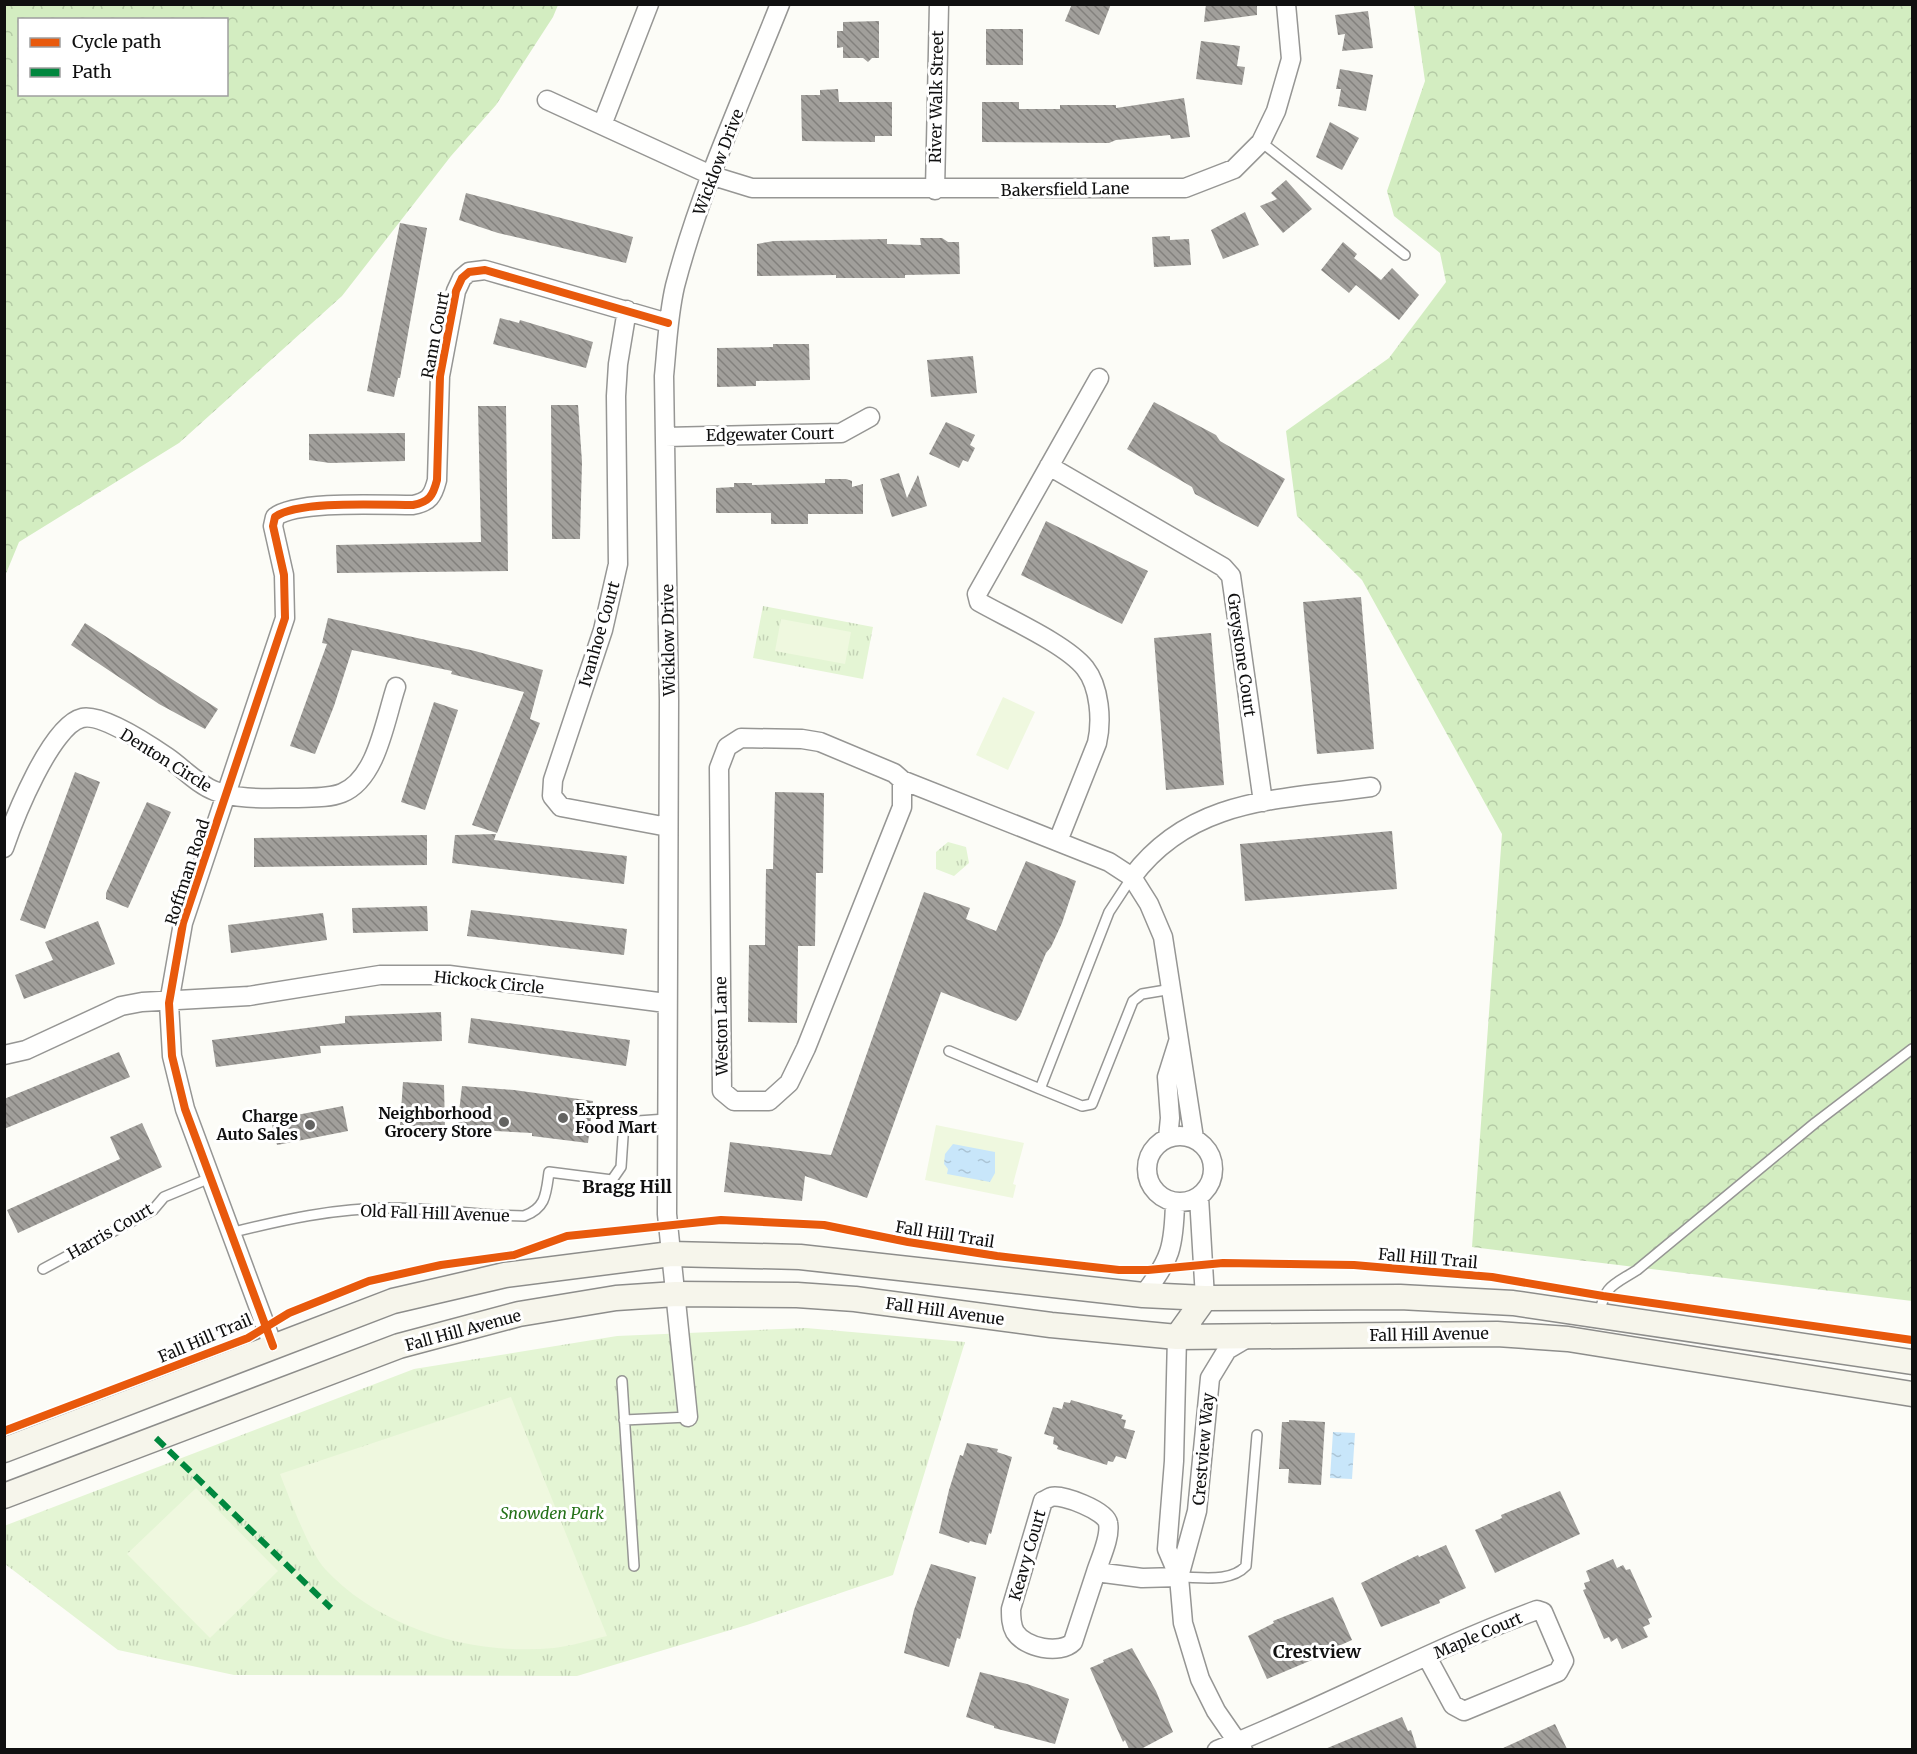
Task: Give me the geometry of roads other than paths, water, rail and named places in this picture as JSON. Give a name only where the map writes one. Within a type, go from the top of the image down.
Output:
[{"type":"main road","name":"Fall Hill Avenue","points":[[4,1450],[393,1301],[505,1275],[671,1254],[800,1257],[1143,1295],[1205,1298],[1458,1298],[1599,1315],[1912,1362]]},
{"type":"main road","name":"Fall Hill Avenue","points":[[4,1496],[399,1346],[519,1314],[616,1298],[676,1294],[797,1294],[855,1299],[1051,1325],[1176,1337],[1497,1334],[1568,1339],[1912,1394]]},
{"type":"main road","points":[[1176,1337],[1205,1298]]},
{"type":"street","points":[[602,125],[649,4]]},
{"type":"street","name":"Wicklow Drive","points":[[676,1294],[667,1214],[666,1119],[668,827],[664,376],[668,323],[682,265],[713,176],[780,4]]},
{"type":"street","name":"River Walk Street","points":[[935,190],[939,4]]},
{"type":"street","name":"Bakersfield Lane","points":[[547,100],[713,176],[760,189],[1185,188],[1234,169],[1261,142],[1276,111],[1291,59],[1286,4]]},
{"type":"street","name":"Rann Court","points":[[282,512],[328,506],[413,505],[432,497],[437,480],[440,376],[456,291],[462,278],[469,272],[485,270],[668,323]]},
{"type":"street","name":"Ivanhoe Court","points":[[627,310],[618,364],[616,396],[618,564],[603,630],[553,780],[552,796],[561,807],[668,827]]},
{"type":"street","points":[[1058,840],[1097,743],[1100,730],[1098,702],[1086,669],[1071,655],[979,602],[977,594],[1099,378]]},
{"type":"street","name":"Edgewater Court","points":[[665,437],[841,433],[870,417]]},
{"type":"street","name":"Greystone Court","points":[[1048,466],[1223,567],[1231,576],[1263,802]]},
{"type":"street","name":"Roffman Road","points":[[273,1346],[185,1108],[172,1056],[170,1003],[183,923],[285,618],[284,575],[273,526],[275,517],[282,512]]},
{"type":"street","points":[[226,795],[271,798],[316,797],[340,794],[353,787],[364,777],[371,763],[396,687]]},
{"type":"street","name":"Denton Circle","points":[[4,848],[23,801],[55,742],[66,728],[79,718],[97,719],[123,731],[168,757],[213,791],[226,795]]},
{"type":"street","name":"Weston Lane","points":[[903,780],[902,807],[811,1037],[789,1083],[769,1101],[734,1101],[722,1090],[719,768],[727,747],[741,738],[802,739],[820,742],[894,773],[903,780],[1109,862],[1132,877],[1149,904],[1163,937],[1194,1138],[1209,1152],[1214,1171],[1212,1181],[1199,1197]]},
{"type":"street","points":[[1132,877],[1162,844],[1211,814],[1263,802],[1371,787]]},
{"type":"street","name":"Hickock Circle","points":[[170,1003],[249,996],[391,975],[449,975],[666,1003]]},
{"type":"street","points":[[4,1055],[26,1050],[121,1006],[142,1002],[170,1003]]},
{"type":"street","name":"Weston Lane","points":[[1168,1137],[1170,1118],[1167,1077],[1178,1040]]},
{"type":"street","points":[[1194,1138],[1168,1137],[1151,1151],[1146,1173],[1156,1192],[1175,1202],[1199,1197],[1205,1298]]},
{"type":"street","points":[[1143,1295],[1170,1256],[1174,1233],[1175,1202]]},
{"type":"street","points":[[676,1294],[688,1417]]},
{"type":"street","name":"Crestview Way","points":[[1179,1577],[1197,1511],[1209,1383],[1227,1350],[1250,1336]]},
{"type":"street","name":"Crestview Way","points":[[1176,1337],[1174,1461],[1167,1549],[1179,1577],[1183,1623],[1200,1679],[1216,1711],[1240,1746]]},
{"type":"street","name":"Keavy Court","points":[[1051,1497],[1061,1497],[1102,1512],[1108,1520],[1109,1529],[1096,1572],[1073,1642],[1066,1649],[1058,1651],[1024,1641],[1015,1632],[1011,1621],[1011,1609],[1043,1501],[1051,1497]]},
{"type":"street","points":[[1096,1572],[1142,1578],[1179,1577]]},
{"type":"street","name":"Maple Court","points":[[1217,1749],[1240,1746],[1277,1726],[1427,1657],[1537,1610],[1543,1612],[1564,1661],[1558,1672],[1464,1711],[1453,1705],[1427,1657]]},
{"type":"lane","points":[[1261,142],[1405,255]]},
{"type":"lane","points":[[1040,1089],[1109,912],[1132,877]]},
{"type":"lane","points":[[949,1051],[1082,1106],[1092,1104],[1133,1001],[1142,994],[1172,989]]},
{"type":"lane","points":[[1599,1315],[1607,1289],[1637,1270],[1815,1123],[1912,1049]]},
{"type":"lane","name":"Old Fall Hill Avenue","points":[[230,1233],[291,1218],[355,1210],[389,1208],[513,1216],[535,1212],[545,1201],[549,1172],[612,1180],[616,1178],[621,1167],[624,1122],[666,1119]]},
{"type":"lane","name":"Harris Court","points":[[43,1269],[153,1210],[164,1197],[210,1178]]},
{"type":"lane","points":[[622,1381],[634,1566]]},
{"type":"lane","points":[[624,1420],[688,1417]]},
{"type":"lane","points":[[1179,1577],[1230,1576],[1239,1573],[1246,1566],[1257,1435]]},
{"type":"water","points":[[953,1144],[995,1152],[995,1173],[990,1182],[947,1174],[948,1169],[944,1164],[945,1154]]},
{"type":"water","points":[[1333,1432],[1355,1433],[1352,1479],[1330,1478]]},
{"type":"place","name":"Express Food Mart","points":[[563,1118]]},
{"type":"place","name":"Neighborhood Grocery Store","points":[[504,1122]]},
{"type":"place","name":"Charge Auto Sales","points":[[310,1125]]},
{"type":"district","name":"Bragg Hill","points":[[627,1187]]},
{"type":"district","name":"Crestview","points":[[1317,1652]]},
{"type":"park label","name":"Snowden Park","points":[[552,1513]]}]
